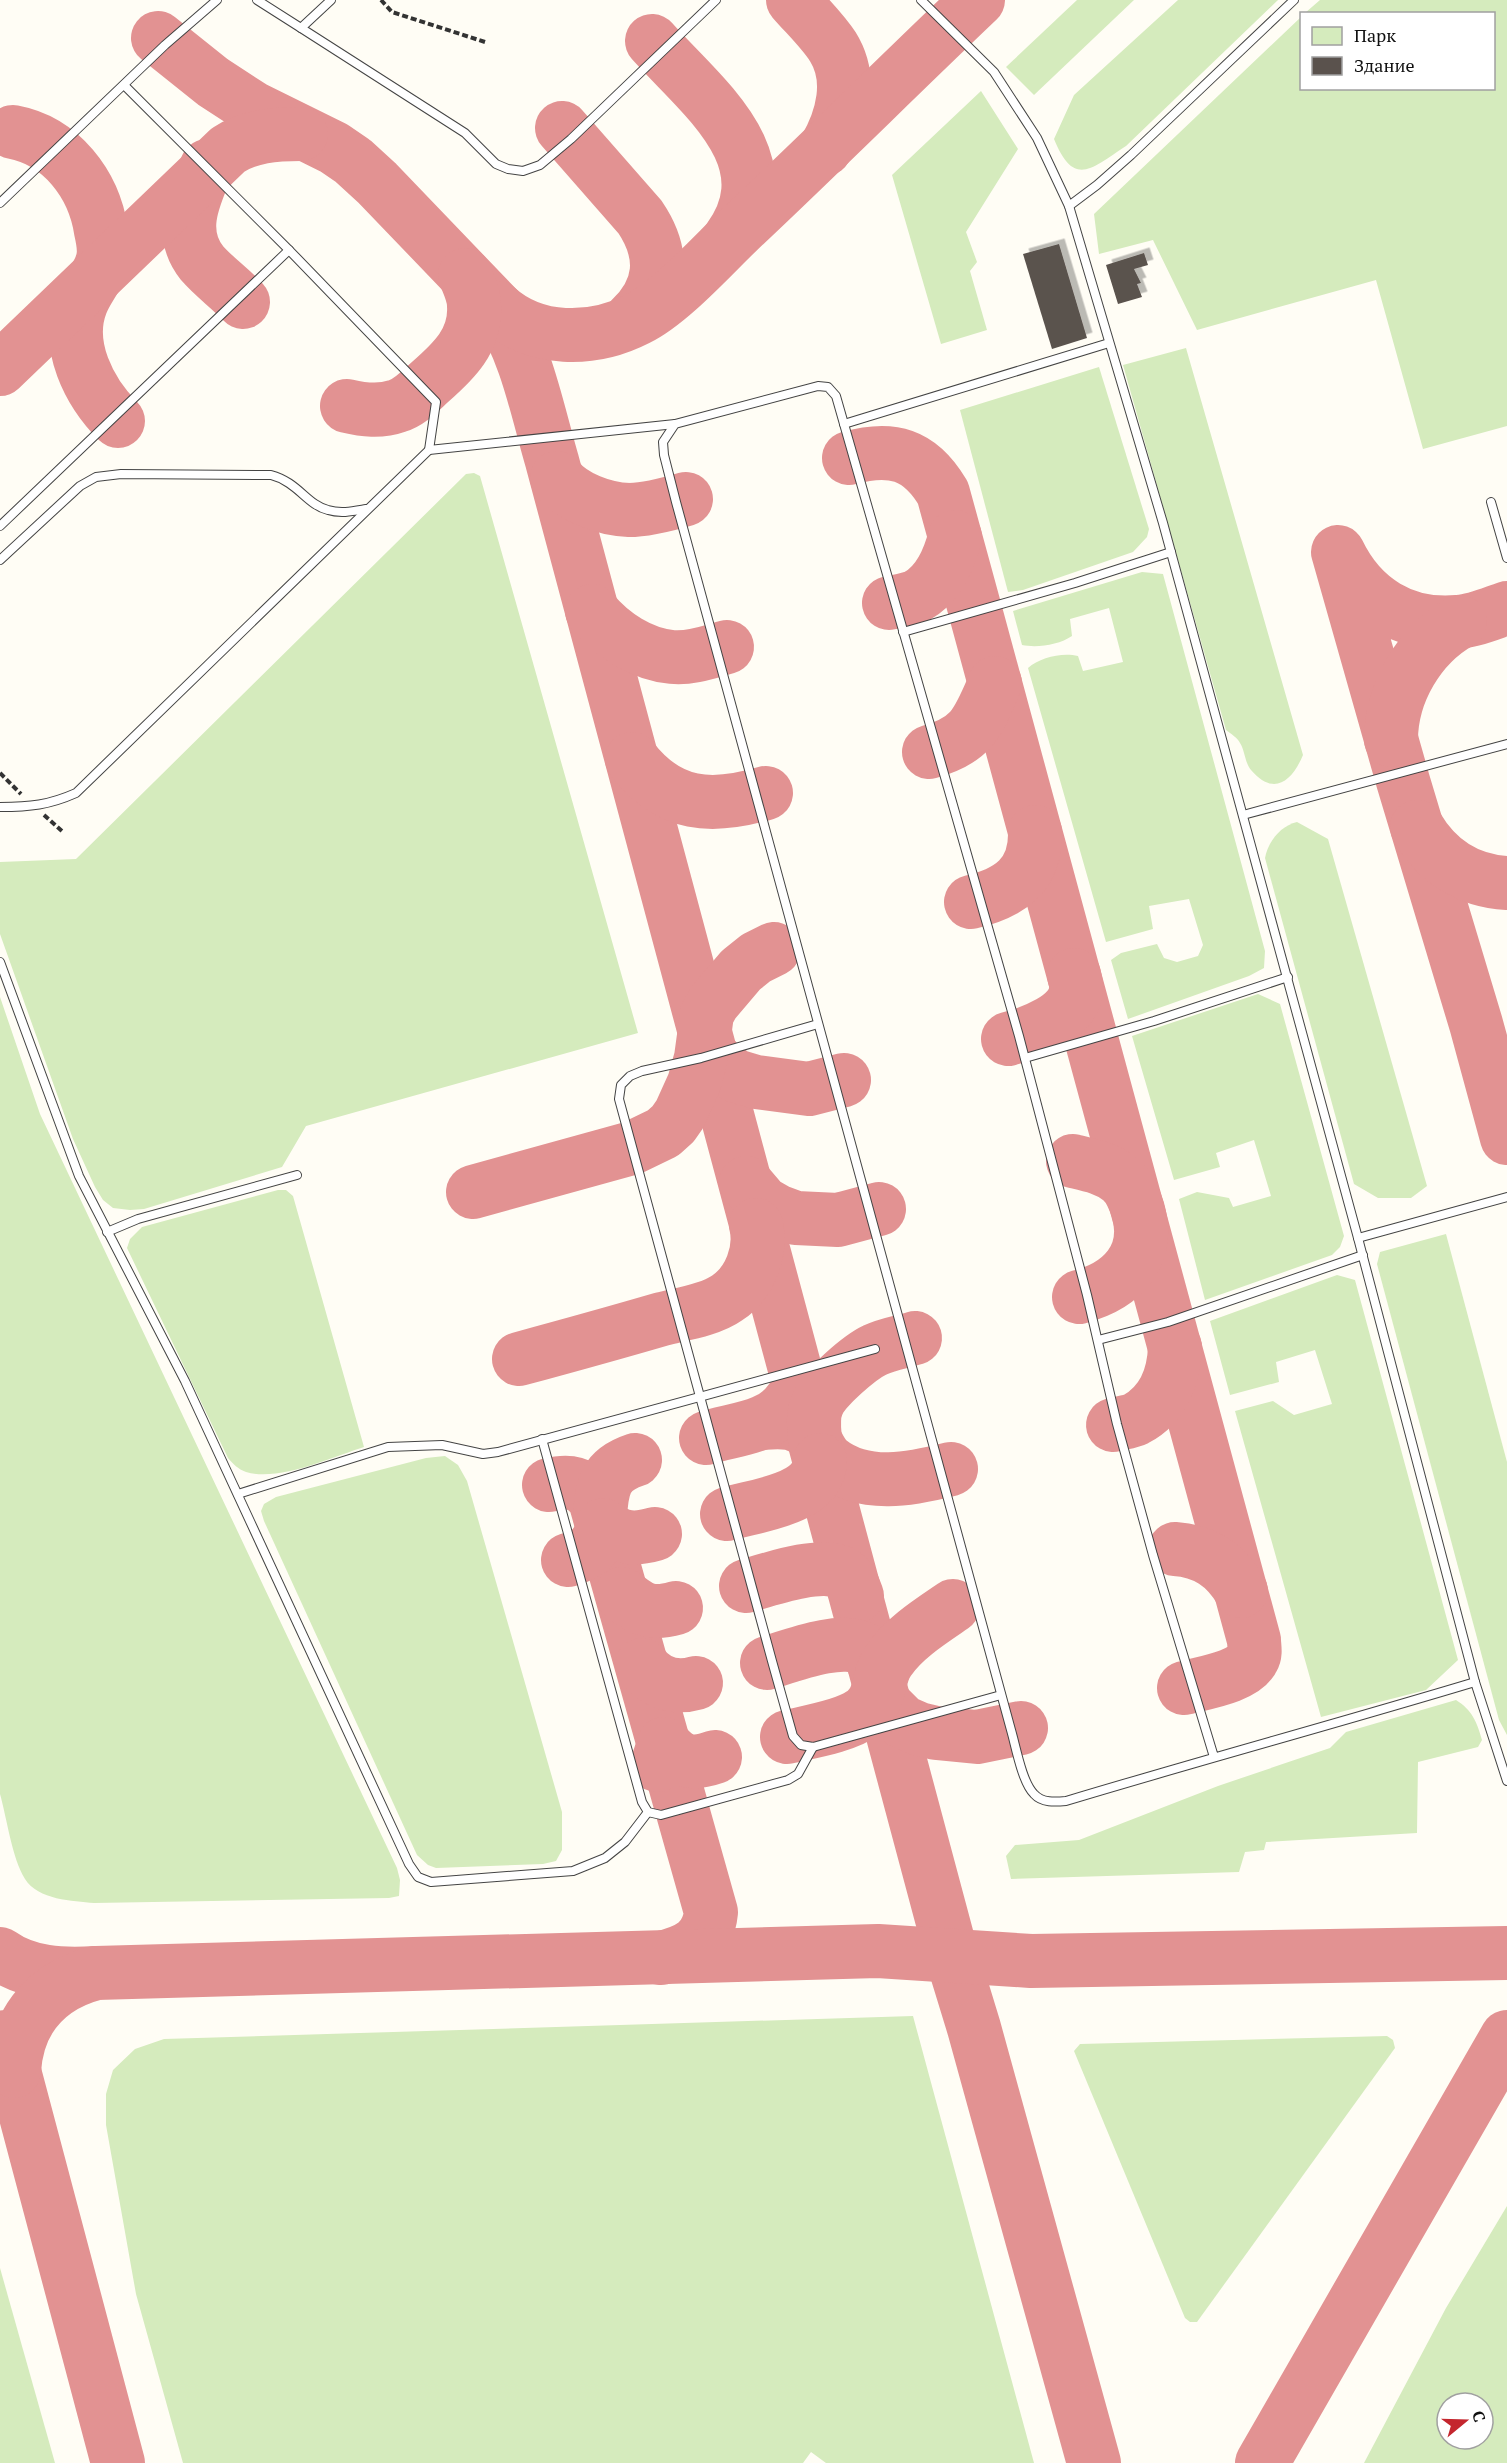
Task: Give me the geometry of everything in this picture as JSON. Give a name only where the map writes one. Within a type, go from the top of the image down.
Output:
[{"type":"lane","points":[[0,203],[217,0]]},
{"type":"lane","points":[[257,0],[465,133],[496,164],[508,169],[523,171],[540,165],[571,140],[716,0]]},
{"type":"lane","points":[[301,27],[331,0]]},
{"type":"lane","points":[[921,0],[994,72],[1037,138],[1069,206],[1171,552],[1363,1255],[1475,1682],[1507,1781]]},
{"type":"lane","points":[[1069,206],[1131,155],[1294,0]]},
{"type":"lane","points":[[124,85],[289,250],[436,402],[429,450]]},
{"type":"lane","points":[[0,526],[289,250]]},
{"type":"lane","points":[[844,424],[1109,343]]},
{"type":"lane","points":[[0,807],[33,807],[76,793],[429,450],[675,424],[818,386],[828,387],[836,396],[1025,1058],[1098,1340],[1117,1424],[1153,1555],[1214,1757]]},
{"type":"lane","points":[[675,424],[663,442],[663,455],[1001,1695],[1026,1780],[1034,1795],[1050,1802],[1066,1801],[1214,1757],[1321,1729],[1475,1682]]},
{"type":"lane","points":[[0,560],[80,486],[96,477],[121,474],[271,475],[285,479],[326,510],[342,512],[367,509]]},
{"type":"lane","points":[[1491,502],[1507,558]]},
{"type":"lane","points":[[903,632],[1075,583],[1171,552]]},
{"type":"lane","points":[[1243,815],[1507,744]]},
{"type":"lane","points":[[0,962],[70,1155],[107,1232],[185,1381],[408,1864],[418,1877],[431,1882],[573,1871],[605,1858],[625,1842],[648,1812]]},
{"type":"lane","points":[[1025,1058],[1155,1021],[1288,977]]},
{"type":"lane","points":[[818,1024],[701,1058],[642,1071],[630,1076],[621,1085],[619,1099],[700,1398],[793,1736],[801,1745],[813,1747],[1001,1695]]},
{"type":"lane","points":[[107,1232],[138,1219],[297,1175]]},
{"type":"lane","points":[[1358,1238],[1507,1197]]},
{"type":"lane","points":[[1098,1340],[1168,1323],[1363,1255]]},
{"type":"lane","points":[[238,1494],[388,1447],[442,1445],[483,1454],[498,1452],[876,1349]]},
{"type":"lane","points":[[542,1439],[642,1802],[648,1812],[661,1815],[788,1780],[798,1774],[813,1747]]},
{"type":"path","points":[[381,0],[392,12],[485,42]]},
{"type":"green space","points":[[1077,0],[1134,0],[1034,95],[1006,67]]},
{"type":"green space","points":[[1178,0],[1278,0],[1126,146],[1093,167],[1076,169],[1061,154],[1054,139],[1074,95]]},
{"type":"green space","points":[[1320,0],[1507,0],[1507,426],[1423,449],[1376,280],[1197,330],[1153,240],[1099,254],[1094,214],[1300,18],[1300,90],[1495,90],[1495,12],[1306,12]]},
{"type":"green space","points":[[981,91],[1018,149],[966,232],[977,262],[970,271],[987,330],[941,344],[892,175]]},
{"type":"green space","points":[[1186,348],[1303,755],[1288,778],[1275,784],[1267,783],[1251,770],[1239,741],[1226,730],[1123,365]]},
{"type":"green space","points":[[1099,367],[1149,529],[1147,537],[1133,552],[1023,590],[1008,592],[960,410]]},
{"type":"green space","points":[[474,473],[480,476],[638,1033],[306,1126],[282,1167],[144,1209],[113,1208],[103,1200],[95,1187],[73,1139],[0,934],[0,862],[76,859],[466,474]]},
{"type":"green space","points":[[1142,572],[1163,574],[1265,951],[1264,968],[1249,976],[1128,1019],[1111,960],[1121,953],[1157,944],[1164,958],[1177,962],[1198,956],[1203,945],[1189,899],[1149,906],[1153,929],[1106,942],[1028,668],[1045,658],[1066,655],[1078,656],[1083,671],[1123,662],[1109,608],[1070,619],[1072,636],[1067,639],[1054,644],[1034,646],[1022,645],[1013,611]]},
{"type":"green space","points":[[1297,822],[1328,839],[1427,1186],[1411,1198],[1378,1198],[1354,1184],[1265,858],[1269,846],[1280,831]]},
{"type":"green space","points":[[1258,994],[1280,1004],[1344,1236],[1340,1247],[1332,1255],[1205,1300],[1179,1199],[1197,1192],[1229,1198],[1233,1207],[1271,1196],[1254,1140],[1216,1153],[1220,1167],[1174,1180],[1132,1036]]},
{"type":"green space","points":[[0,997],[40,1114],[397,1868],[400,1880],[399,1896],[94,1903],[56,1898],[38,1891],[25,1879],[20,1870],[0,1794]]},
{"type":"green space","points":[[278,1190],[286,1190],[293,1196],[364,1447],[305,1467],[274,1474],[259,1474],[243,1471],[228,1458],[127,1248],[130,1239],[142,1227]]},
{"type":"green space","points":[[1446,1234],[1507,1462],[1507,1735],[1499,1720],[1377,1264],[1380,1252]]},
{"type":"green space","points":[[1337,1275],[1355,1280],[1458,1660],[1426,1690],[1321,1717],[1235,1411],[1273,1401],[1294,1415],[1332,1404],[1315,1350],[1276,1362],[1279,1382],[1230,1395],[1210,1321]]},
{"type":"green space","points":[[445,1456],[458,1465],[467,1481],[562,1812],[562,1850],[556,1861],[543,1864],[436,1868],[428,1865],[417,1855],[261,1511],[264,1504],[276,1497],[426,1458]]},
{"type":"green space","points":[[1456,1700],[1473,1717],[1482,1740],[1478,1747],[1418,1762],[1417,1833],[1266,1842],[1264,1850],[1245,1852],[1239,1872],[1011,1879],[1006,1856],[1015,1845],[1079,1840],[1218,1786],[1330,1748],[1346,1732]]},
{"type":"green space","points":[[913,2016],[1034,2463],[826,2463],[811,2452],[803,2463],[183,2463],[136,2294],[106,2125],[106,2094],[113,2070],[135,2049],[164,2039]]},
{"type":"green space","points":[[1387,2036],[1393,2040],[1395,2048],[1197,2322],[1190,2322],[1185,2318],[1074,2051],[1080,2044]]},
{"type":"green space","points":[[1507,2206],[1507,2463],[1364,2463],[1446,2308]]},
{"type":"green space","points":[[0,2268],[55,2463],[0,2463]]},
{"type":"building","points":[[1059,244],[1087,338],[1052,349],[1023,254]]},
{"type":"building","points":[[1144,253],[1148,265],[1134,269],[1141,283],[1137,284],[1142,297],[1118,304],[1106,265]]},
{"type":"taxiway","points":[[793,0],[833,47],[843,72],[841,112],[825,149]]},
{"type":"taxiway","points":[[497,308],[512,319],[529,327],[564,335],[583,335],[620,327],[650,312],[690,279],[978,0]]},
{"type":"taxiway","points":[[158,38],[213,82],[253,108],[334,148],[353,161],[497,308],[524,363],[952,1956],[1094,2463]]},
{"type":"taxiway","points":[[652,41],[714,107],[731,131],[743,156],[748,182],[744,210],[729,239]]},
{"type":"taxiway","points":[[562,128],[640,217],[654,244],[657,258],[654,284],[649,296],[630,320]]},
{"type":"taxiway","points":[[13,132],[30,137],[60,155],[83,181],[91,197],[97,214],[104,252],[99,271],[81,304],[76,336],[78,351],[89,382],[118,421]]},
{"type":"taxiway","points":[[0,369],[228,150],[236,145],[263,137],[301,134]]},
{"type":"taxiway","points":[[207,166],[190,214],[190,239],[202,263],[243,302]]},
{"type":"taxiway","points":[[347,406],[378,410],[402,404],[411,399],[455,358],[467,339],[474,318],[473,298],[465,275]]},
{"type":"taxiway","points":[[849,458],[864,454],[892,454],[904,456],[925,469],[943,493],[975,610],[1254,1640],[1254,1656],[1241,1670],[1232,1675],[1184,1688]]},
{"type":"taxiway","points":[[557,478],[580,497],[599,505],[619,509],[643,509],[686,499]]},
{"type":"taxiway","points":[[889,603],[914,597],[925,591],[942,571],[955,537]]},
{"type":"taxiway","points":[[1507,608],[1458,622],[1420,620],[1402,615],[1372,597],[1359,584],[1338,552],[1403,781],[1476,1024],[1507,1138]]},
{"type":"taxiway","points":[[592,611],[628,642],[660,655],[686,657],[727,647]]},
{"type":"taxiway","points":[[1391,740],[1396,705],[1410,672],[1432,644],[1460,622]]},
{"type":"taxiway","points":[[929,752],[955,742],[972,728],[984,709],[995,683]]},
{"type":"taxiway","points":[[632,759],[661,787],[693,800],[727,801],[766,793]]},
{"type":"taxiway","points":[[1417,827],[1434,850],[1454,867],[1479,878],[1507,883]]},
{"type":"taxiway","points":[[971,902],[998,893],[1018,880],[1031,860],[1035,832]]},
{"type":"taxiway","points":[[473,1192],[632,1148],[663,1133],[680,1114],[694,1083],[701,1058],[707,1014],[713,1003],[741,970],[756,958],[774,949]]},
{"type":"taxiway","points":[[1008,1039],[1050,1023],[1068,1009],[1076,990],[1074,975]]},
{"type":"taxiway","points":[[711,1055],[736,1076],[756,1082],[809,1089],[844,1080]]},
{"type":"taxiway","points":[[1073,1161],[1115,1175],[1123,1182],[1135,1201],[1141,1226],[1136,1255],[1129,1267],[1108,1285],[1079,1297]]},
{"type":"taxiway","points":[[746,1183],[763,1203],[796,1218],[838,1220],[879,1209]]},
{"type":"taxiway","points":[[519,1359],[696,1311],[720,1302],[735,1292],[748,1275],[756,1256],[756,1225]]},
{"type":"taxiway","points":[[815,1440],[816,1408],[835,1381],[875,1350],[915,1338]]},
{"type":"taxiway","points":[[1113,1425],[1136,1419],[1154,1406],[1170,1379],[1175,1347]]},
{"type":"taxiway","points":[[706,1438],[763,1422],[773,1417],[790,1401]]},
{"type":"taxiway","points":[[763,1423],[784,1422],[803,1428],[814,1438],[829,1461],[857,1475],[888,1479],[904,1478],[951,1469]]},
{"type":"taxiway","points":[[600,1516],[602,1496],[607,1480],[617,1469],[635,1460]]},
{"type":"taxiway","points":[[727,1514],[769,1504],[798,1492],[810,1484],[817,1473],[820,1460]]},
{"type":"taxiway","points":[[549,1485],[575,1484],[585,1489],[595,1500],[711,1912],[706,1931],[695,1944],[661,1958]]},
{"type":"taxiway","points":[[568,1560],[592,1548],[603,1525],[622,1536],[641,1537],[655,1534]]},
{"type":"taxiway","points":[[1175,1549],[1196,1553],[1214,1561],[1229,1574],[1241,1591]]},
{"type":"taxiway","points":[[746,1586],[780,1576],[822,1569],[833,1570],[848,1577],[857,1596]]},
{"type":"taxiway","points":[[622,1594],[647,1610],[660,1611],[676,1608]]},
{"type":"taxiway","points":[[787,1737],[837,1725],[863,1713],[874,1701],[882,1673],[895,1652],[918,1630],[953,1606]]},
{"type":"taxiway","points":[[767,1663],[817,1648],[844,1645],[856,1646],[865,1650],[877,1671]]},
{"type":"taxiway","points":[[642,1665],[653,1676],[666,1683],[673,1685],[696,1683]]},
{"type":"taxiway","points":[[886,1705],[903,1722],[936,1733],[977,1737],[1021,1728]]},
{"type":"taxiway","points":[[657,1765],[664,1744],[687,1761],[700,1761],[715,1757]]},
{"type":"taxiway","points":[[14,2071],[21,2036],[37,2008],[63,1987],[96,1973],[878,1951],[1031,1961],[1507,1953]]},
{"type":"taxiway","points":[[0,1954],[22,1966],[46,1972],[96,1973]]},
{"type":"taxiway","points":[[5,2037],[118,2463]]},
{"type":"taxiway","points":[[1262,2463],[1507,2037]]}]
